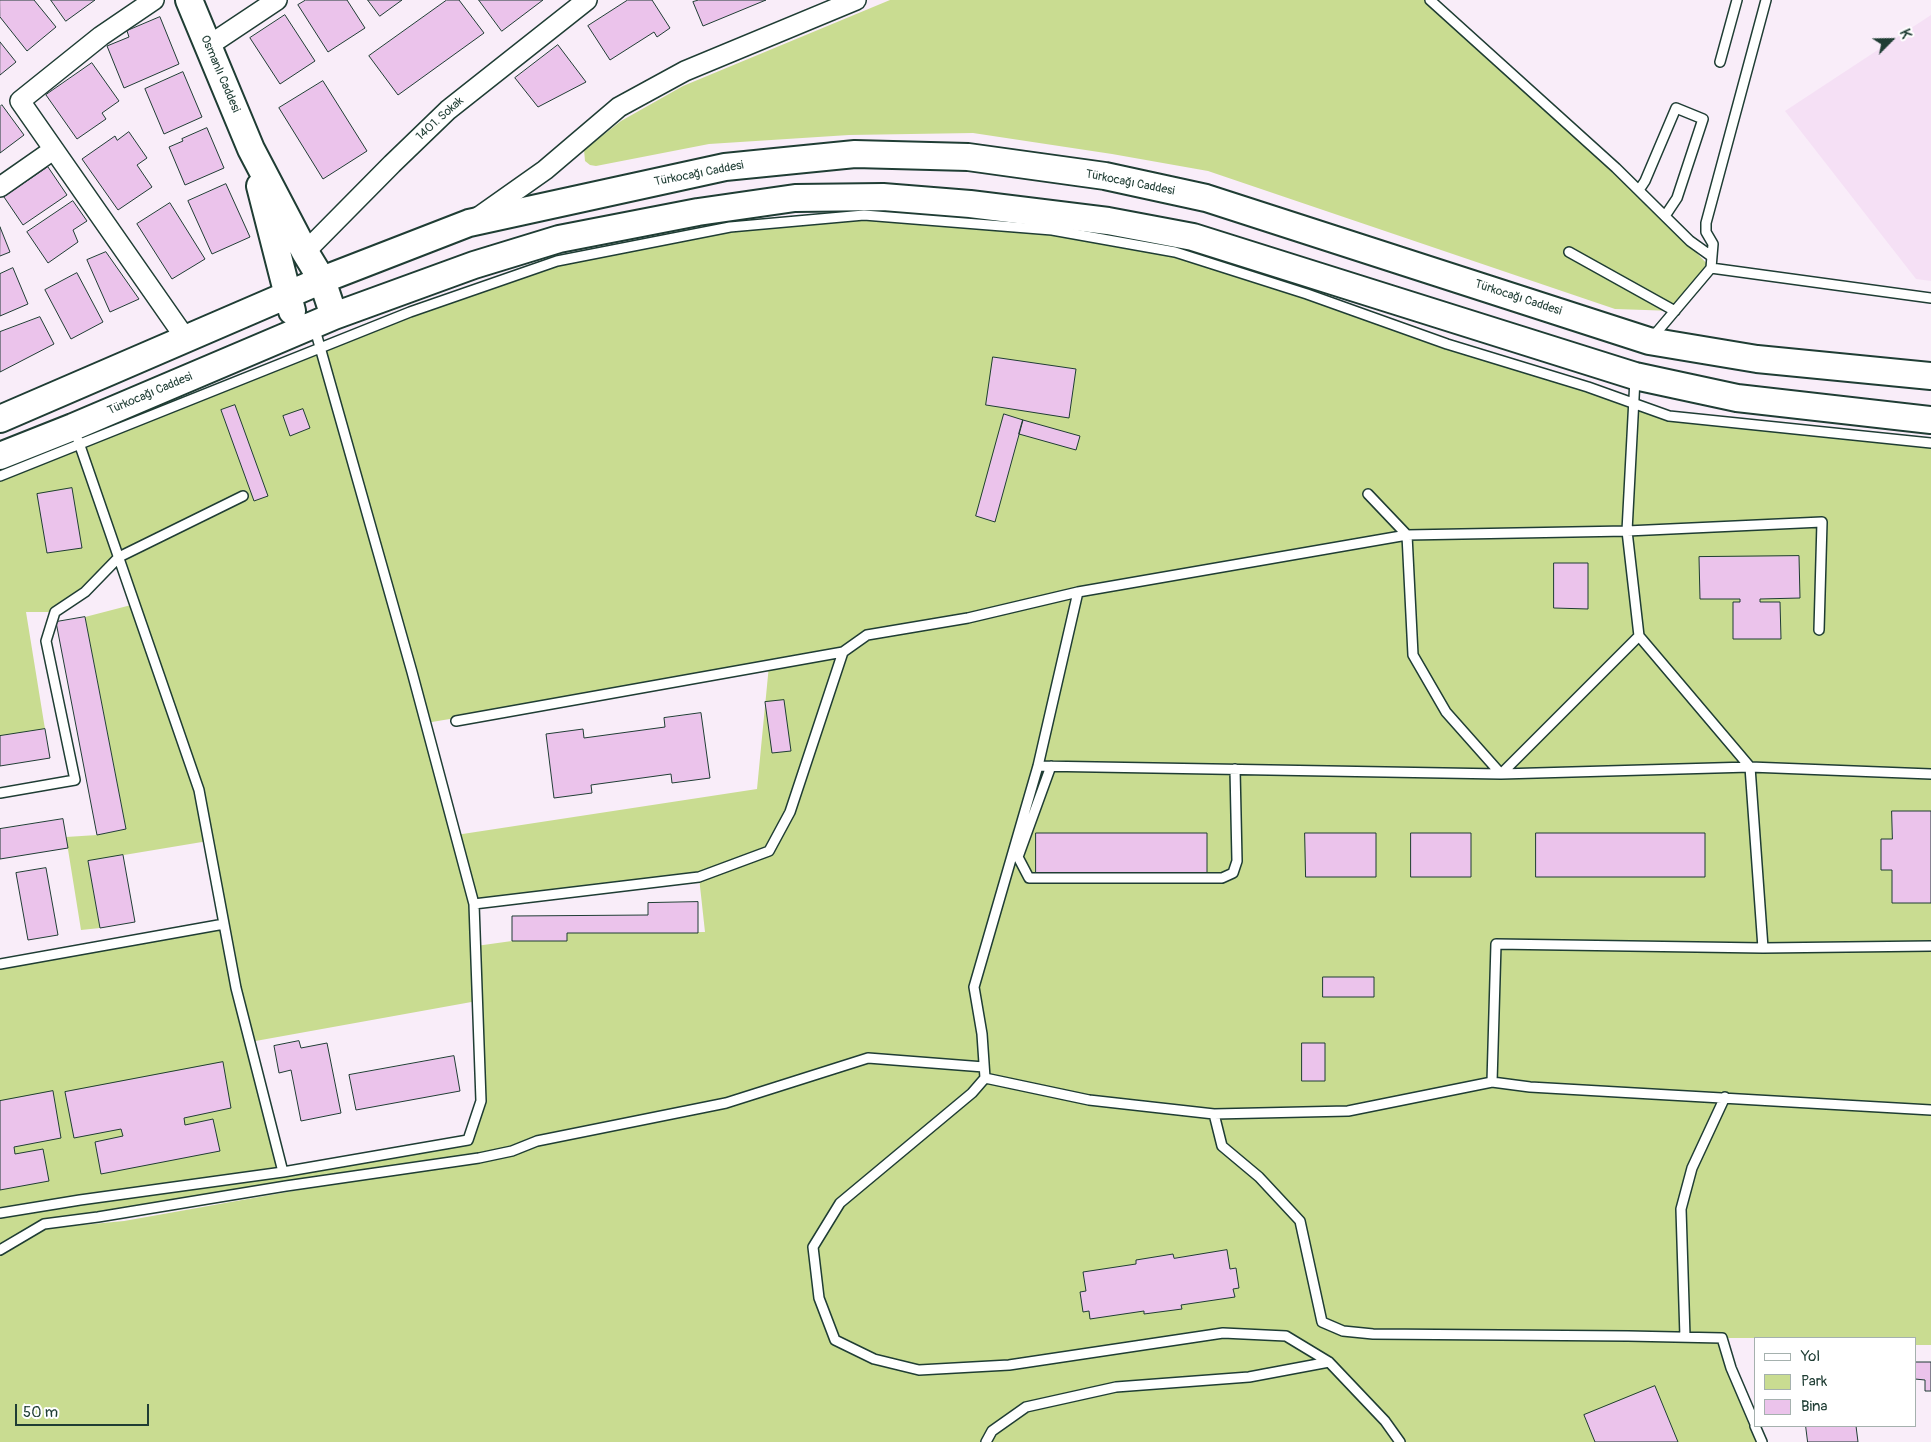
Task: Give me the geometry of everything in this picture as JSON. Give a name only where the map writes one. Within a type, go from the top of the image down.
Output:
[{"type":"main road","name":"Osmanlı Caddesi","points":[[189,0],[251,149],[305,252],[322,280],[317,330]]},
{"type":"main road","name":"Osmanlı Caddesi","points":[[251,149],[286,295],[317,330]]},
{"type":"main road","name":"Türkocağı Caddesi","points":[[286,295],[469,223],[725,167],[855,154],[968,157],[1106,176],[1206,198],[1649,341],[1757,359],[1931,376]]},
{"type":"main road","name":"Türkocağı Caddesi","points":[[0,456],[76,436],[317,330],[474,265],[559,239],[698,212],[795,198],[883,197],[970,204],[1108,221],[1193,237],[1635,376],[1737,398],[1931,420]]},
{"type":"main road","points":[[0,420],[286,295]]},
{"type":"main road","points":[[1635,376],[1649,341]]},
{"type":"street","points":[[154,0],[101,36],[20,101],[186,339]]},
{"type":"street","points":[[208,46],[277,0]]},
{"type":"street","name":"1401. Sokak","points":[[305,252],[448,110],[587,0]]},
{"type":"street","points":[[469,223],[544,170],[619,106],[685,71],[856,0]]},
{"type":"street","points":[[0,187],[53,150]]},
{"type":"lane","points":[[1430,0],[1639,190],[1690,241],[1711,256]]},
{"type":"lane","points":[[1720,62],[1736,0]]},
{"type":"lane","points":[[1649,341],[1711,268],[1713,244],[1706,232],[1706,223],[1766,0]]},
{"type":"lane","points":[[1639,190],[1645,181],[1676,108],[1703,119],[1677,198],[1665,216]]},
{"type":"lane","points":[[0,1213],[282,1172],[468,1140],[481,1101],[474,904],[317,330],[410,312],[557,261],[730,226],[864,216],[1052,230],[1175,252],[1306,294],[1447,344],[1588,387],[1669,416],[1931,443]]},
{"type":"lane","points":[[1569,252],[1675,310]]},
{"type":"lane","points":[[1711,268],[1931,298]]},
{"type":"lane","points":[[1635,376],[1627,531],[1639,636],[1750,767],[1764,948]]},
{"type":"lane","points":[[0,476],[76,436],[199,790],[236,988],[282,1172]]},
{"type":"lane","points":[[1368,494],[1407,534],[1413,655],[1446,712],[1501,774]]},
{"type":"lane","points":[[0,792],[75,780],[46,641],[55,612],[85,592],[119,557],[243,496]]},
{"type":"lane","points":[[456,722],[842,652],[867,635],[968,618],[1078,592],[1407,534],[1627,531],[1822,522],[1818,630]]},
{"type":"lane","points":[[1078,592],[1038,766],[974,987],[982,1034],[985,1078],[972,1093],[840,1203],[813,1247],[819,1298],[835,1340],[874,1359],[919,1370],[1009,1365],[1223,1333],[1286,1336],[1329,1362],[1385,1421],[1400,1442]]},
{"type":"lane","points":[[1501,774],[1639,636]]},
{"type":"lane","points":[[474,904],[699,876],[769,851],[790,812],[842,652]]},
{"type":"lane","points":[[1038,766],[1501,774],[1750,767],[1931,774]]},
{"type":"lane","points":[[1051,766],[1018,858],[1029,878],[1222,878],[1233,873],[1237,861],[1235,770]]},
{"type":"lane","points":[[0,964],[224,924]]},
{"type":"lane","points":[[1492,1082],[1496,944],[1764,948],[1931,946]]},
{"type":"lane","points":[[0,1250],[44,1224],[98,1218],[286,1186],[479,1158],[512,1151],[537,1141],[726,1103],[868,1058],[984,1067]]},
{"type":"lane","points":[[985,1078],[1089,1100],[1214,1114],[1348,1111],[1492,1082],[1530,1087],[1931,1110]]},
{"type":"lane","points":[[1685,1337],[1681,1209],[1692,1168],[1724,1097]]},
{"type":"lane","points":[[1214,1114],[1222,1146],[1259,1177],[1300,1221],[1322,1322],[1343,1331],[1373,1334],[1722,1338],[1754,1423]]},
{"type":"lane","points":[[986,1442],[992,1430],[1026,1406],[1116,1387],[1248,1376],[1329,1362]]},
{"type":"lane","points":[[1756,1427],[1762,1442]]},
{"type":"shaded area","points":[[1931,15],[1931,281],[1916,279],[1785,111]]},
{"type":"green space","points":[[890,0],[1430,0],[1616,168],[1711,268],[1675,311],[1615,309],[1208,171],[973,133],[849,135],[709,144],[596,166],[590,165],[585,161],[584,150],[621,121],[683,86]]},
{"type":"green space","points":[[864,215],[1052,230],[1175,252],[1669,416],[1931,443],[1931,1345],[1916,1345],[1916,1337],[1723,1338],[1754,1421],[1754,1427],[1756,1427],[1762,1442],[0,1442],[0,963],[224,925],[208,841],[88,861],[100,928],[81,930],[66,837],[97,835],[126,829],[85,617],[135,604],[119,557],[85,592],[55,612],[26,612],[45,729],[0,736],[0,476],[321,348],[557,261],[730,227]],"holes":[[[769,665],[757,789],[456,835],[426,723]],[[699,877],[705,932],[567,933],[567,941],[512,941],[476,946],[474,904]],[[477,1001],[481,1101],[468,1141],[283,1172],[250,1042]],[[456,1162],[124,1221],[41,1229]]]},
{"type":"building","points":[[0,0],[34,0],[56,27],[27,51],[0,17]]},
{"type":"building","points":[[51,0],[95,0],[66,21]]},
{"type":"building","points":[[306,0],[347,0],[365,28],[328,52],[298,5]]},
{"type":"building","points":[[368,0],[402,0],[380,16]]},
{"type":"building","points":[[447,0],[459,0],[484,33],[398,95],[369,56]]},
{"type":"building","points":[[479,0],[543,0],[502,31]]},
{"type":"building","points":[[628,0],[652,0],[670,28],[657,37],[654,32],[610,60],[588,26]]},
{"type":"building","points":[[699,0],[766,0],[703,26],[693,2]]},
{"type":"building","points":[[285,15],[315,61],[280,84],[250,38]]},
{"type":"building","points":[[160,17],[179,64],[124,88],[107,46],[129,37],[127,31]]},
{"type":"building","points":[[0,42],[16,62],[0,75]]},
{"type":"building","points":[[558,45],[586,82],[538,107],[515,78]]},
{"type":"building","points":[[92,63],[119,101],[102,113],[106,119],[77,139],[46,95]]},
{"type":"building","points":[[183,72],[202,117],[164,134],[145,89]]},
{"type":"building","points":[[323,81],[367,151],[323,179],[279,108]]},
{"type":"building","points":[[2,105],[24,135],[0,153],[0,107]]},
{"type":"building","points":[[207,128],[224,168],[185,185],[169,147]]},
{"type":"building","points":[[129,132],[147,158],[137,165],[152,187],[118,210],[82,159],[115,136],[117,140]]},
{"type":"building","points":[[48,167],[67,195],[23,225],[4,197]]},
{"type":"building","points":[[226,184],[250,237],[212,254],[188,201]]},
{"type":"building","points":[[73,201],[87,221],[73,230],[78,242],[48,263],[27,232]]},
{"type":"building","points":[[170,203],[205,259],[172,279],[137,224]]},
{"type":"building","points":[[0,227],[10,252],[0,256]]},
{"type":"building","points":[[106,252],[139,299],[110,312],[87,260]]},
{"type":"building","points":[[13,268],[28,304],[0,316],[0,274]]},
{"type":"building","points":[[77,273],[103,322],[71,339],[45,290]]},
{"type":"building","points":[[40,317],[54,344],[0,372],[0,332]]},
{"type":"building","points":[[993,357],[1076,369],[1069,418],[986,405]]},
{"type":"building","points":[[235,405],[268,496],[254,501],[221,410]]},
{"type":"building","points":[[303,409],[310,428],[290,436],[283,416]]},
{"type":"building","points":[[1004,414],[1023,420],[995,522],[976,516]]},
{"type":"building","points":[[1023,420],[1080,436],[1076,450],[1019,434]]},
{"type":"building","points":[[72,488],[82,548],[47,553],[37,494]]},
{"type":"building","points":[[1799,556],[1800,598],[1760,599],[1760,602],[1780,602],[1781,639],[1733,639],[1733,602],[1740,602],[1740,599],[1700,599],[1699,557]]},
{"type":"building","points":[[1554,563],[1588,563],[1588,609],[1554,608]]},
{"type":"building","points":[[85,617],[126,829],[97,835],[56,622]]},
{"type":"building","points":[[784,700],[791,751],[772,753],[765,702]]},
{"type":"building","points":[[701,713],[710,778],[672,783],[671,774],[591,785],[592,793],[554,798],[546,734],[583,729],[584,738],[665,727],[664,718]]},
{"type":"building","points":[[45,729],[50,758],[0,766],[0,736]]},
{"type":"building","points":[[1892,811],[1931,811],[1931,903],[1892,903],[1892,870],[1881,870],[1881,839],[1892,839]]},
{"type":"building","points":[[63,819],[68,848],[0,859],[0,829]]},
{"type":"building","points":[[1036,833],[1207,833],[1207,877],[1036,877]]},
{"type":"building","points":[[1305,833],[1376,833],[1376,877],[1306,877]]},
{"type":"building","points":[[1411,833],[1471,833],[1471,877],[1411,877]]},
{"type":"building","points":[[1536,833],[1705,833],[1705,877],[1536,877]]},
{"type":"building","points":[[123,855],[135,922],[100,928],[88,861]]},
{"type":"building","points":[[46,868],[58,935],[28,940],[16,873]]},
{"type":"building","points":[[698,902],[698,933],[567,933],[567,941],[512,941],[512,916],[648,915],[648,903]]},
{"type":"building","points":[[1323,977],[1374,977],[1374,997],[1323,997]]},
{"type":"building","points":[[299,1041],[301,1048],[327,1043],[341,1113],[301,1121],[291,1070],[279,1073],[274,1046]]},
{"type":"building","points":[[1302,1043],[1325,1043],[1325,1081],[1302,1081]]},
{"type":"building","points":[[454,1056],[460,1091],[356,1110],[349,1075]]},
{"type":"building","points":[[223,1062],[231,1108],[184,1118],[185,1125],[213,1119],[220,1151],[101,1174],[95,1142],[123,1136],[121,1129],[74,1138],[65,1092]]},
{"type":"building","points":[[53,1091],[61,1138],[14,1147],[15,1154],[43,1149],[49,1181],[0,1190],[0,1101]]},
{"type":"building","points":[[1227,1250],[1230,1269],[1236,1268],[1239,1288],[1233,1289],[1235,1297],[1181,1305],[1182,1309],[1144,1314],[1144,1311],[1090,1319],[1089,1311],[1083,1312],[1080,1292],[1086,1291],[1083,1272],[1136,1264],[1136,1260],[1173,1254],[1174,1258]]},
{"type":"building","points":[[1916,1362],[1931,1362],[1931,1391],[1925,1391],[1925,1380],[1916,1379]]},
{"type":"building","points":[[1655,1386],[1678,1442],[1595,1442],[1584,1415]]},
{"type":"building","points":[[1806,1427],[1856,1427],[1858,1442],[1808,1442]]}]
